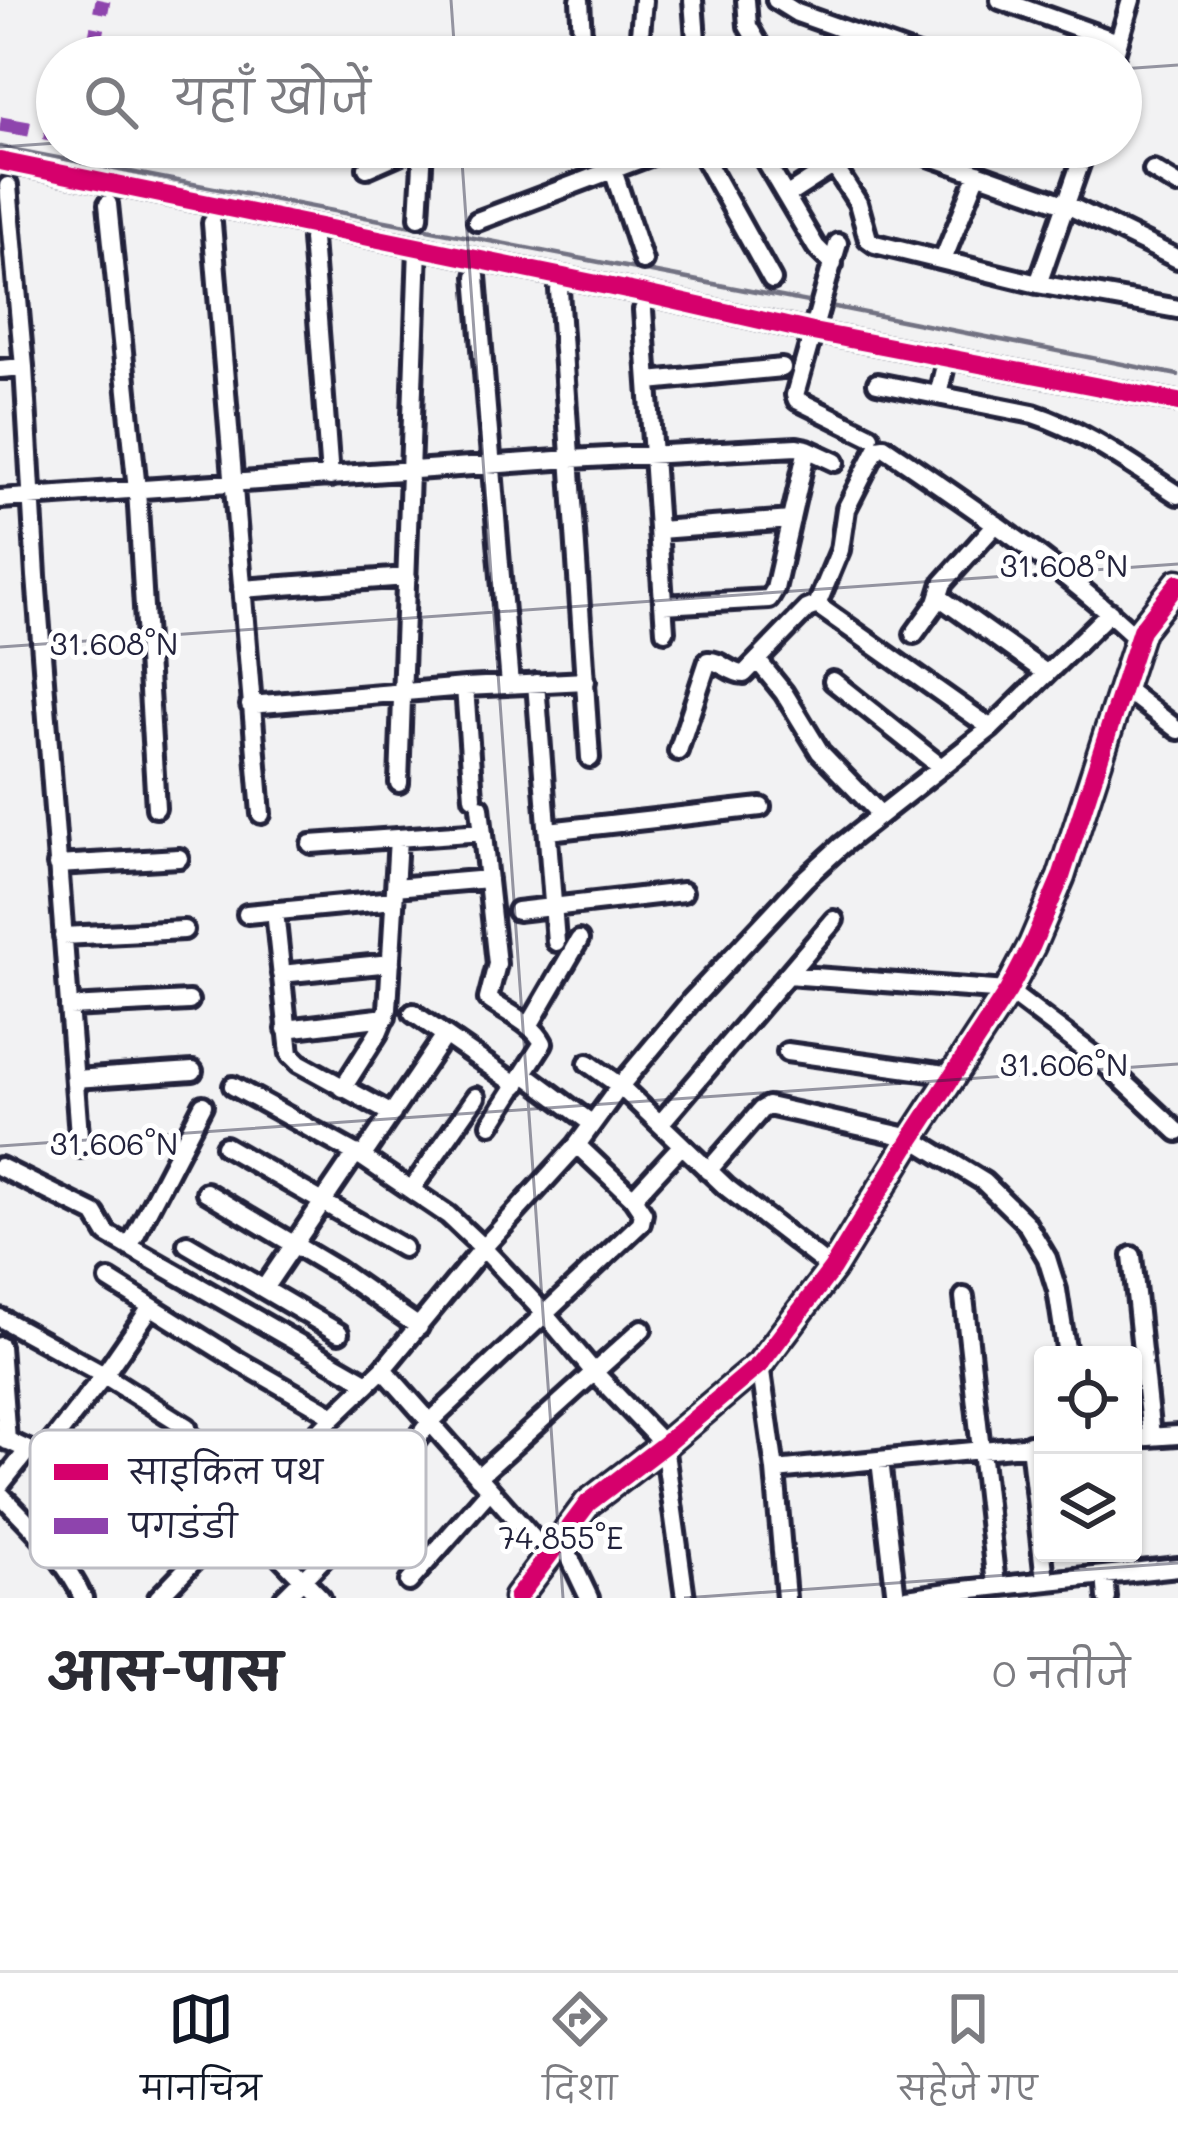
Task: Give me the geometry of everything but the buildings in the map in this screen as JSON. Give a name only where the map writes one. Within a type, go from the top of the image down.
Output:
[{"type":"street","points":[[580,0],[582,36]]},
{"type":"street","points":[[640,36],[644,0]]},
{"type":"street","points":[[694,0],[697,36]]},
{"type":"street","points":[[746,0],[754,36]]},
{"type":"street","points":[[1000,0],[1044,8],[1092,36]]},
{"type":"street","points":[[1120,36],[1131,0]]},
{"type":"street","points":[[784,2],[810,18],[861,36]]},
{"type":"street","points":[[0,160],[36,167]]},
{"type":"street","points":[[38,168],[1178,402]]},
{"type":"street","points":[[419,168],[419,217]]},
{"type":"street","points":[[477,221],[618,168]]},
{"type":"street","points":[[710,168],[772,280]]},
{"type":"street","points":[[769,168],[816,247],[832,264]]},
{"type":"street","points":[[786,196],[829,168]]},
{"type":"street","points":[[836,168],[858,203],[868,239],[881,246],[1038,284],[1178,309]]},
{"type":"street","points":[[964,168],[1067,205],[1178,259]]},
{"type":"street","points":[[1038,284],[1079,168]]},
{"type":"street","points":[[613,170],[643,261]]},
{"type":"street","points":[[1153,170],[1178,185]]},
{"type":"street","points":[[943,260],[978,173]]},
{"type":"street","points":[[8,186],[80,1148]]},
{"type":"street","points":[[108,204],[137,490],[156,808]]},
{"type":"street","points":[[212,223],[261,814]]},
{"type":"street","points":[[312,239],[330,477]]},
{"type":"street","points":[[838,243],[797,400],[870,436]]},
{"type":"street","points":[[399,783],[418,247]]},
{"type":"street","points":[[476,276],[510,685]]},
{"type":"street","points":[[559,290],[590,758]]},
{"type":"street","points":[[643,310],[665,631]]},
{"type":"street","points":[[938,395],[947,357]]},
{"type":"street","points":[[0,369],[24,367]]},
{"type":"street","points":[[649,381],[782,368]]},
{"type":"street","points":[[877,383],[1056,421],[1178,495]]},
{"type":"street","points":[[678,751],[708,661],[741,674],[808,609],[818,605],[840,550],[846,509],[880,447],[996,524],[1138,639]]},
{"type":"street","points":[[0,499],[655,454],[807,449],[835,462]]},
{"type":"street","points":[[663,605],[769,599],[807,449]]},
{"type":"street","points":[[659,530],[791,520]]},
{"type":"street","points":[[914,634],[933,609],[943,583],[996,524]]},
{"type":"street","points":[[242,590],[407,577]]},
{"type":"street","points":[[517,1598],[588,1503],[760,1364],[832,1269],[1008,991],[1051,906],[1141,630],[1178,583]]},
{"type":"street","points":[[938,597],[1046,673]]},
{"type":"street","points":[[818,605],[991,728]]},
{"type":"street","points":[[320,1430],[383,1369],[483,1248],[577,1145],[691,1001],[758,928],[841,846],[991,728],[1110,612]]},
{"type":"street","points":[[758,661],[784,693],[814,744],[880,814]]},
{"type":"street","points":[[250,705],[586,681]]},
{"type":"street","points":[[833,681],[941,767]]},
{"type":"street","points":[[536,683],[556,943]]},
{"type":"street","points":[[1120,686],[1178,730]]},
{"type":"street","points":[[465,687],[497,964],[488,999],[529,1026],[543,1042],[491,1124]]},
{"type":"street","points":[[548,831],[761,807]]},
{"type":"street","points":[[311,844],[483,832]]},
{"type":"street","points":[[343,1088],[386,1017],[398,838]]},
{"type":"street","points":[[57,865],[179,858]]},
{"type":"street","points":[[247,914],[488,879]]},
{"type":"street","points":[[517,911],[683,892]]},
{"type":"street","points":[[275,911],[293,1058],[392,1114]]},
{"type":"street","points":[[660,1124],[833,920]]},
{"type":"street","points":[[63,936],[184,930]]},
{"type":"street","points":[[529,1026],[579,940]]},
{"type":"street","points":[[281,974],[391,963]]},
{"type":"street","points":[[787,975],[1008,991],[1105,1064],[1178,1132]]},
{"type":"street","points":[[69,1007],[189,1000]]},
{"type":"street","points":[[413,1013],[591,1123]]},
{"type":"street","points":[[286,1029],[386,1017]]},
{"type":"street","points":[[265,1287],[445,1035]]},
{"type":"street","points":[[787,1052],[952,1076]]},
{"type":"street","points":[[588,1063],[620,1086],[708,1171],[832,1269]]},
{"type":"street","points":[[74,1079],[193,1071]]},
{"type":"street","points":[[232,1087],[359,1155],[448,1215],[664,1445],[685,1598]]},
{"type":"street","points":[[411,1190],[476,1097]]},
{"type":"street","points":[[130,1247],[203,1105]]},
{"type":"street","points":[[708,1171],[768,1106],[912,1138],[984,1182],[1034,1233],[1057,1290],[1066,1346]]},
{"type":"street","points":[[424,1430],[641,1223],[643,1213],[633,1198],[577,1145]]},
{"type":"street","points":[[633,1198],[682,1145]]},
{"type":"street","points":[[225,1146],[403,1248]]},
{"type":"street","points":[[0,1166],[95,1214],[105,1232],[368,1383]]},
{"type":"street","points":[[206,1192],[337,1270],[418,1327]]},
{"type":"street","points":[[187,1244],[339,1333]]},
{"type":"street","points":[[1132,1256],[1137,1346]]},
{"type":"street","points":[[109,1280],[334,1416]]},
{"type":"street","points":[[964,1297],[996,1586]]},
{"type":"street","points":[[55,1430],[104,1375],[151,1307]]},
{"type":"street","points":[[0,1318],[104,1375],[187,1430]]},
{"type":"street","points":[[426,1561],[484,1484],[593,1371],[642,1329]]},
{"type":"street","points":[[0,1346],[3,1439]]},
{"type":"street","points":[[760,1364],[786,1598]]},
{"type":"street","points":[[383,1369],[484,1484],[554,1545],[589,1598]]},
{"type":"street","points":[[1142,1437],[1178,1435]]},
{"type":"street","points":[[775,1470],[1034,1444]]},
{"type":"street","points":[[1036,1454],[1037,1587]]},
{"type":"street","points":[[30,1458],[0,1490],[30,1524]]},
{"type":"street","points":[[880,1460],[896,1598]]},
{"type":"street","points":[[1097,1562],[1107,1598]]},
{"type":"street","points":[[907,1598],[996,1586],[1037,1587],[1178,1567]]},
{"type":"street","points":[[65,1568],[82,1598]]},
{"type":"street","points":[[162,1597],[187,1568]]},
{"type":"street","points":[[292,1568],[321,1598]]},
{"type":"street","points":[[284,1598],[315,1568]]},
{"type":"street","points":[[410,1582],[421,1568]]},
{"type":"waterway","points":[[0,147],[36,154]]},
{"type":"waterway","points":[[109,168],[813,303]]},
{"type":"waterway","points":[[825,305],[1178,375]]},
{"type":"marked path","points":[[96,36],[103,0]]},
{"type":"marked path","points":[[0,124],[36,130]]},
{"type":"cycle path","points":[[0,161],[813,332],[1178,402]]},
{"type":"cycle path","points":[[517,1598],[588,1503],[760,1364],[832,1269],[1008,991],[1032,945],[1061,877],[1141,630],[1178,583]]}]
